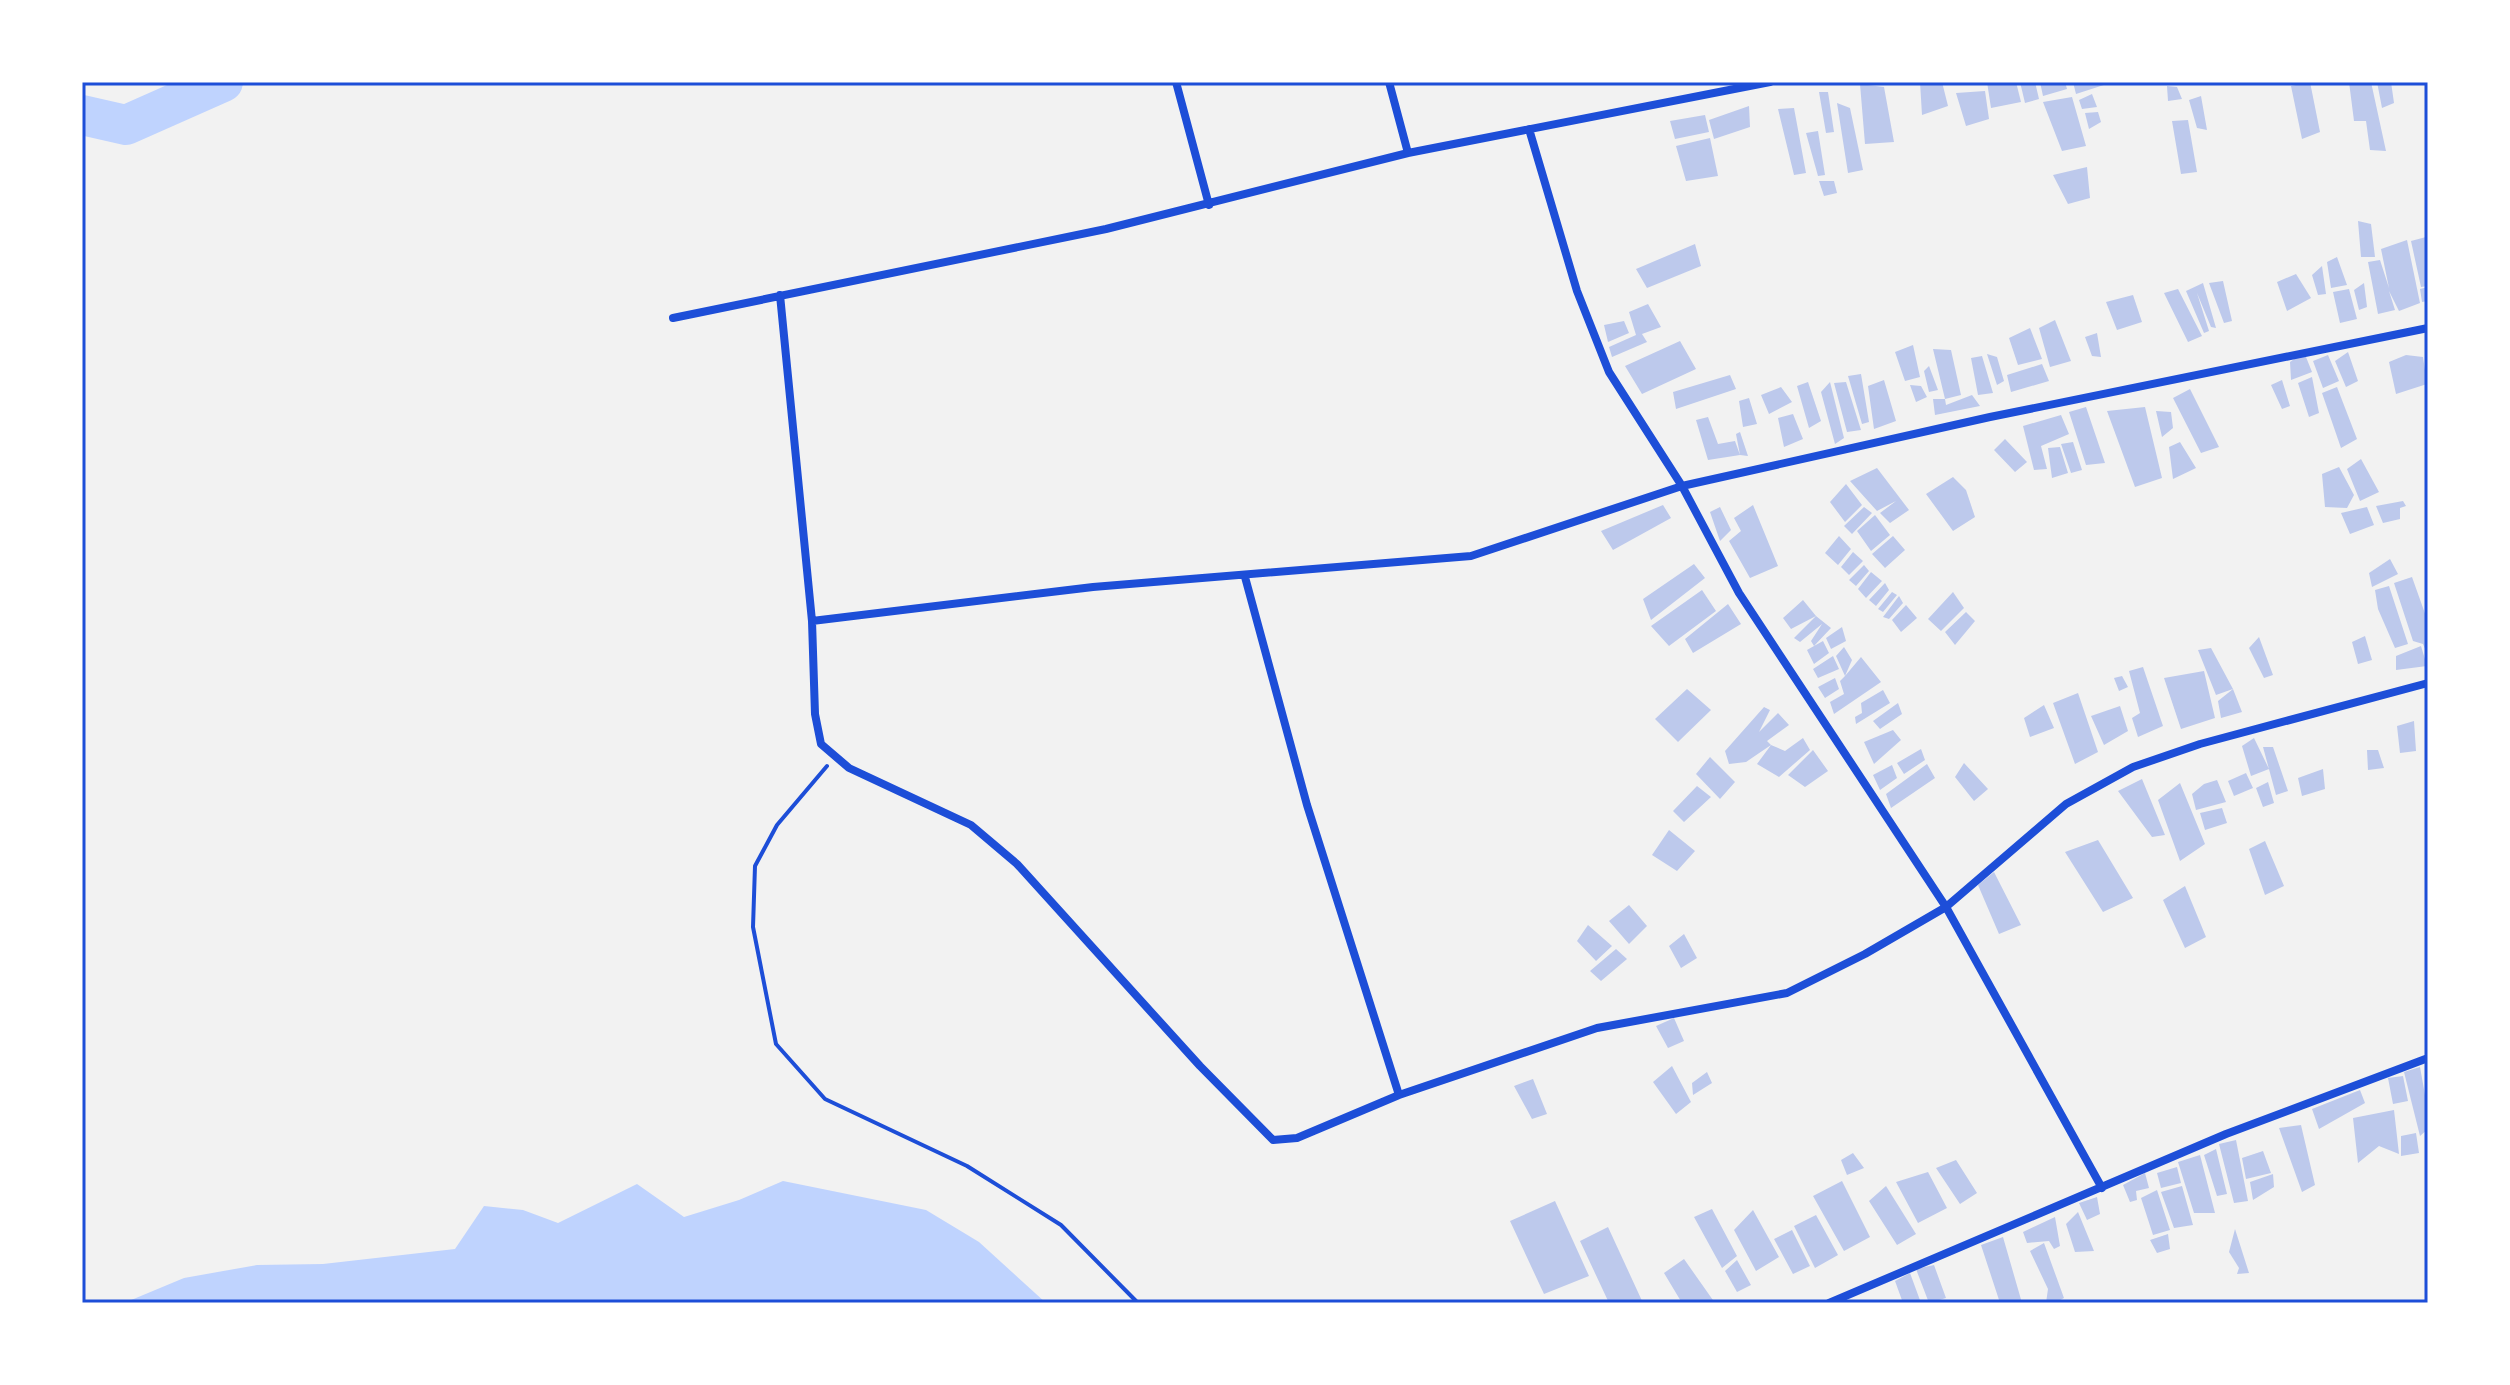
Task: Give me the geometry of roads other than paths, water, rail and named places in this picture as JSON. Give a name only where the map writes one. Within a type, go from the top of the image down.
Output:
[{"type":"street","points":[[1176,82],[1209,205]]},
{"type":"street","points":[[1389,82],[1408,153]]},
{"type":"street","points":[[673,318],[1209,205],[1408,153],[1770,82]]},
{"type":"street","points":[[1529,129],[1577,291],[1609,372],[1682,486],[1739,593],[1946,907],[2102,1188]]},
{"type":"street","points":[[780,295],[812,621],[815,714],[821,744],[834,758],[971,825],[1017,864],[1200,1066],[1273,1140],[1297,1138],[1399,1095],[1637,1018],[1787,993],[1865,954],[1946,907],[2066,804],[2133,767],[2246,731],[2428,683]]},
{"type":"street","points":[[812,621],[1093,587],[1245,577],[1471,556],[1682,486],[2005,414],[2428,328]]},
{"type":"street","points":[[1245,577],[1307,805],[1399,1095]]},
{"type":"street","points":[[1829,1303],[2226,1134],[2428,1058]]},
{"type":"water","points":[[783,1181],[926,1210],[979,1242],[1046,1303],[124,1303],[184,1278],[257,1265],[323,1264],[455,1249],[484,1206],[523,1210],[558,1223],[637,1184],[684,1217],[739,1200]]},
{"type":"waterway","points":[[82,115],[126,125],[223,82]]}]
